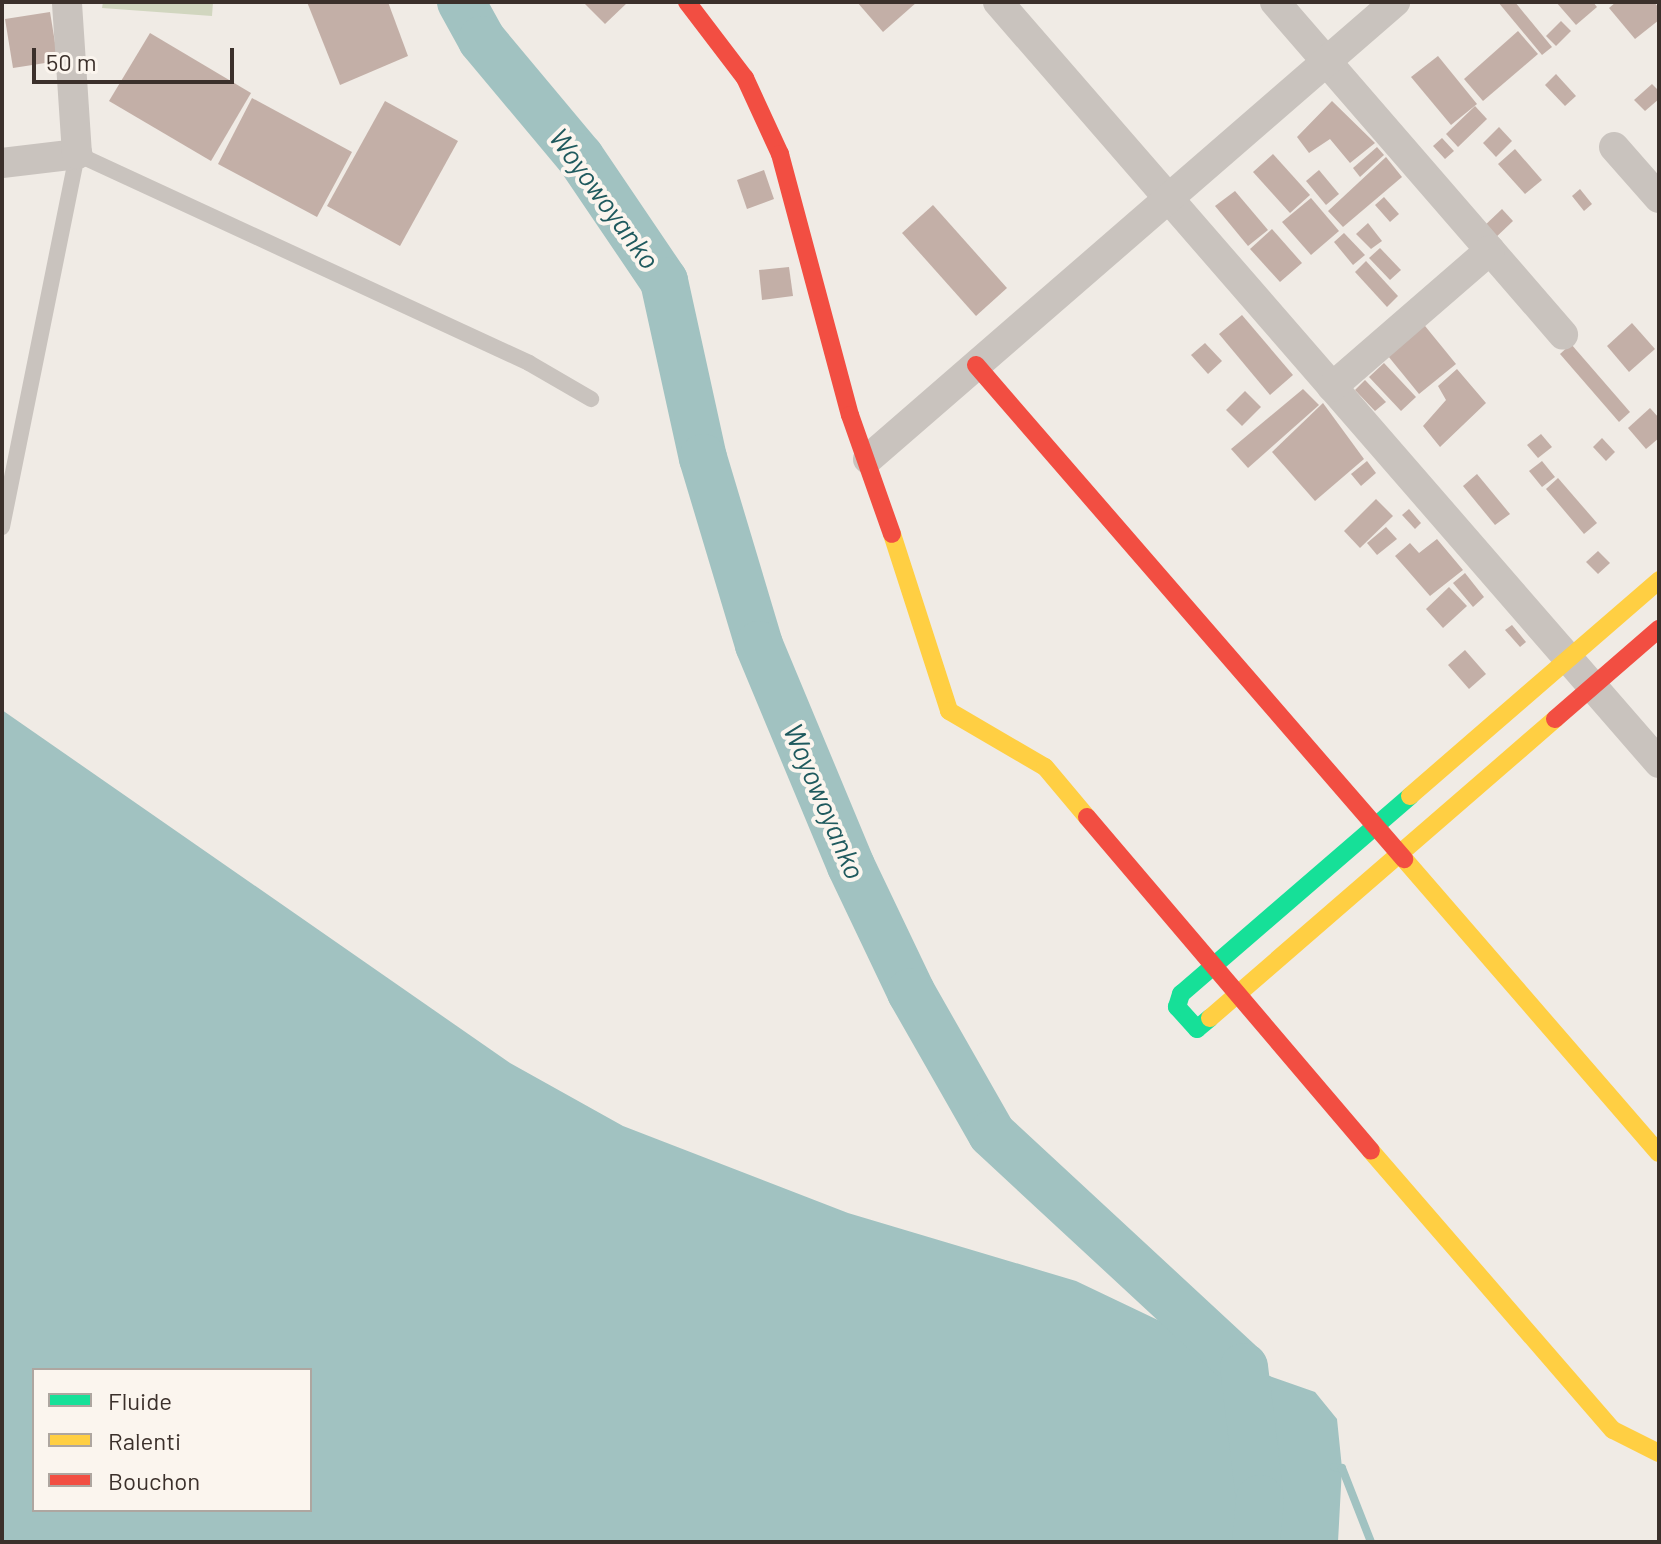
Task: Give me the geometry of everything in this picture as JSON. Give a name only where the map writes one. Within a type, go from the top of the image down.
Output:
[{"type":"street","points":[[2,163],[77,154],[67,2]]},
{"type":"street","points":[[687,2],[745,78],[780,154],[850,415],[868,459],[949,711],[1045,767],[1235,995],[1613,1430],[1659,1453]]},
{"type":"street","points":[[1275,2],[1563,335]]},
{"type":"street","points":[[868,459],[1395,2]]},
{"type":"street","points":[[1003,4],[1659,763]]},
{"type":"street","points":[[1614,147],[1659,198]]},
{"type":"street","points":[[1332,387],[1490,250]]},
{"type":"street","points":[[976,365],[1659,1153]]},
{"type":"street","points":[[1659,580],[1181,994],[1177,1007],[1197,1029],[1659,629]]},
{"type":"lane","points":[[2,527],[77,154],[529,363],[591,399]]},
{"type":"green space","points":[[103,2],[213,2],[212,16],[102,8]]},
{"type":"water","points":[[2,710],[510,1063],[623,1126],[848,1213],[1076,1281],[1183,1332],[1244,1367],[1315,1392],[1337,1419],[1342,1468],[1338,1542],[2,1542]]},
{"type":"building","points":[[307,2],[388,2],[408,56],[340,85]]},
{"type":"building","points":[[628,2],[605,24],[585,4]]},
{"type":"building","points":[[857,2],[917,2],[883,32]]},
{"type":"building","points":[[1498,2],[1515,2],[1552,47],[1542,55]]},
{"type":"building","points":[[1556,2],[1593,2],[1597,7],[1576,25]]},
{"type":"building","points":[[1616,2],[1654,2],[1659,8],[1659,20],[1635,39],[1609,8]]},
{"type":"building","points":[[50,12],[58,61],[13,68],[5,19]]},
{"type":"building","points":[[1561,21],[1571,31],[1556,46],[1546,36]]},
{"type":"building","points":[[1518,31],[1538,54],[1483,101],[1464,79]]},
{"type":"building","points":[[150,33],[251,93],[211,161],[109,101]]},
{"type":"building","points":[[1438,56],[1477,104],[1451,125],[1411,77]]},
{"type":"building","points":[[1556,74],[1576,96],[1565,106],[1545,85]]},
{"type":"building","points":[[1652,84],[1659,91],[1659,99],[1645,111],[1634,100]]},
{"type":"building","points":[[252,98],[352,152],[317,217],[218,164]]},
{"type":"building","points":[[385,101],[458,141],[400,246],[327,206]]},
{"type":"building","points":[[1332,101],[1375,143],[1350,163],[1330,139],[1309,153],[1297,137]]},
{"type":"building","points":[[1475,106],[1487,119],[1458,147],[1446,134]]},
{"type":"building","points":[[1499,127],[1512,141],[1496,157],[1483,143]]},
{"type":"building","points":[[1442,138],[1454,151],[1445,159],[1433,146]]},
{"type":"building","points":[[1377,147],[1384,155],[1360,177],[1353,168]]},
{"type":"building","points":[[1515,149],[1542,180],[1525,194],[1498,164]]},
{"type":"building","points":[[1273,154],[1310,195],[1290,213],[1253,172]]},
{"type":"building","points":[[1386,157],[1402,177],[1343,227],[1328,211]]},
{"type":"building","points":[[764,170],[774,199],[747,209],[737,180]]},
{"type":"building","points":[[1319,170],[1339,194],[1326,205],[1306,181]]},
{"type":"building","points":[[1580,189],[1592,204],[1584,211],[1572,196]]},
{"type":"building","points":[[1235,191],[1268,230],[1248,246],[1215,206]]},
{"type":"building","points":[[1384,197],[1399,214],[1390,222],[1375,205]]},
{"type":"building","points":[[1311,198],[1339,231],[1311,255],[1282,222]]},
{"type":"building","points":[[933,205],[1007,288],[976,316],[902,233]]},
{"type":"building","points":[[1502,209],[1513,221],[1492,241],[1481,229]]},
{"type":"building","points":[[1368,223],[1382,241],[1371,249],[1356,234]]},
{"type":"building","points":[[1272,229],[1302,263],[1280,282],[1250,249]]},
{"type":"building","points":[[1344,233],[1365,255],[1353,265],[1334,242]]},
{"type":"building","points":[[1380,248],[1401,270],[1390,280],[1369,258]]},
{"type":"building","points":[[1366,261],[1398,296],[1387,307],[1355,272]]},
{"type":"building","points":[[789,267],[793,296],[762,300],[759,270]]},
{"type":"building","points":[[1242,315],[1293,375],[1270,395],[1219,334]]},
{"type":"building","points":[[1421,321],[1456,364],[1419,394],[1384,351]]},
{"type":"building","points":[[1632,323],[1655,349],[1629,372],[1607,346]]},
{"type":"building","points":[[1205,343],[1222,361],[1208,374],[1191,355]]},
{"type":"building","points":[[1571,344],[1630,412],[1619,422],[1560,354]]},
{"type":"building","points":[[1384,363],[1416,397],[1401,411],[1369,377]]},
{"type":"building","points":[[1457,369],[1486,403],[1440,447],[1423,426],[1446,400],[1438,386]]},
{"type":"building","points":[[1365,380],[1386,402],[1375,411],[1355,390]]},
{"type":"building","points":[[1303,389],[1319,405],[1248,468],[1231,449]]},
{"type":"building","points":[[1245,391],[1261,407],[1242,426],[1226,410]]},
{"type":"building","points":[[1323,403],[1364,459],[1315,501],[1272,452]]},
{"type":"building","points":[[1650,408],[1659,418],[1659,438],[1646,449],[1628,428]]},
{"type":"building","points":[[1541,434],[1552,447],[1538,458],[1527,445]]},
{"type":"building","points":[[1602,438],[1615,452],[1606,461],[1593,447]]},
{"type":"building","points":[[1367,461],[1376,473],[1361,486],[1351,474]]},
{"type":"building","points":[[1542,461],[1555,477],[1542,487],[1529,471]]},
{"type":"building","points":[[1477,474],[1510,514],[1495,525],[1463,486]]},
{"type":"building","points":[[1558,478],[1597,523],[1584,534],[1546,489]]},
{"type":"building","points":[[1376,499],[1393,516],[1360,548],[1344,531]]},
{"type":"building","points":[[1409,509],[1421,523],[1415,529],[1402,515]]},
{"type":"building","points":[[1386,527],[1397,539],[1377,555],[1367,543]]},
{"type":"building","points":[[1437,539],[1463,570],[1430,596],[1395,556],[1410,543],[1419,553]]},
{"type":"building","points":[[1598,551],[1610,563],[1598,574],[1586,562]]},
{"type":"building","points":[[1465,573],[1484,597],[1473,607],[1453,583]]},
{"type":"building","points":[[1449,587],[1467,606],[1443,628],[1426,609]]},
{"type":"building","points":[[1512,625],[1526,642],[1520,647],[1505,630]]},
{"type":"building","points":[[1465,650],[1486,674],[1469,689],[1448,665]]},
{"type":"waterway","name":"Woyowoyanko","points":[[461,2],[482,40],[580,157],[664,281],[703,458],[759,645],[851,866],[911,992],[992,1134],[1244,1367],[1260,1499],[1256,1542]]},
{"type":"waterway","points":[[1334,1467],[1342,1468],[1371,1542]]},
{"type":"traffic: fast","points":[[1210,1018],[1197,1029],[1177,1007],[1181,994],[1410,796]]},
{"type":"traffic: slow","points":[[892,534],[949,711],[1045,767],[1087,817]]},
{"type":"traffic: slow","points":[[1410,796],[1659,580]]},
{"type":"traffic: slow","points":[[1210,1018],[1555,719]]},
{"type":"traffic: slow","points":[[1404,859],[1659,1153]]},
{"type":"traffic: slow","points":[[1371,1151],[1613,1430],[1659,1453]]},
{"type":"traffic: jam","points":[[687,2],[745,78],[780,154],[850,415],[892,534]]},
{"type":"traffic: jam","points":[[976,365],[1404,859]]},
{"type":"traffic: jam","points":[[1555,719],[1659,629]]},
{"type":"traffic: jam","points":[[1087,817],[1371,1151]]}]
